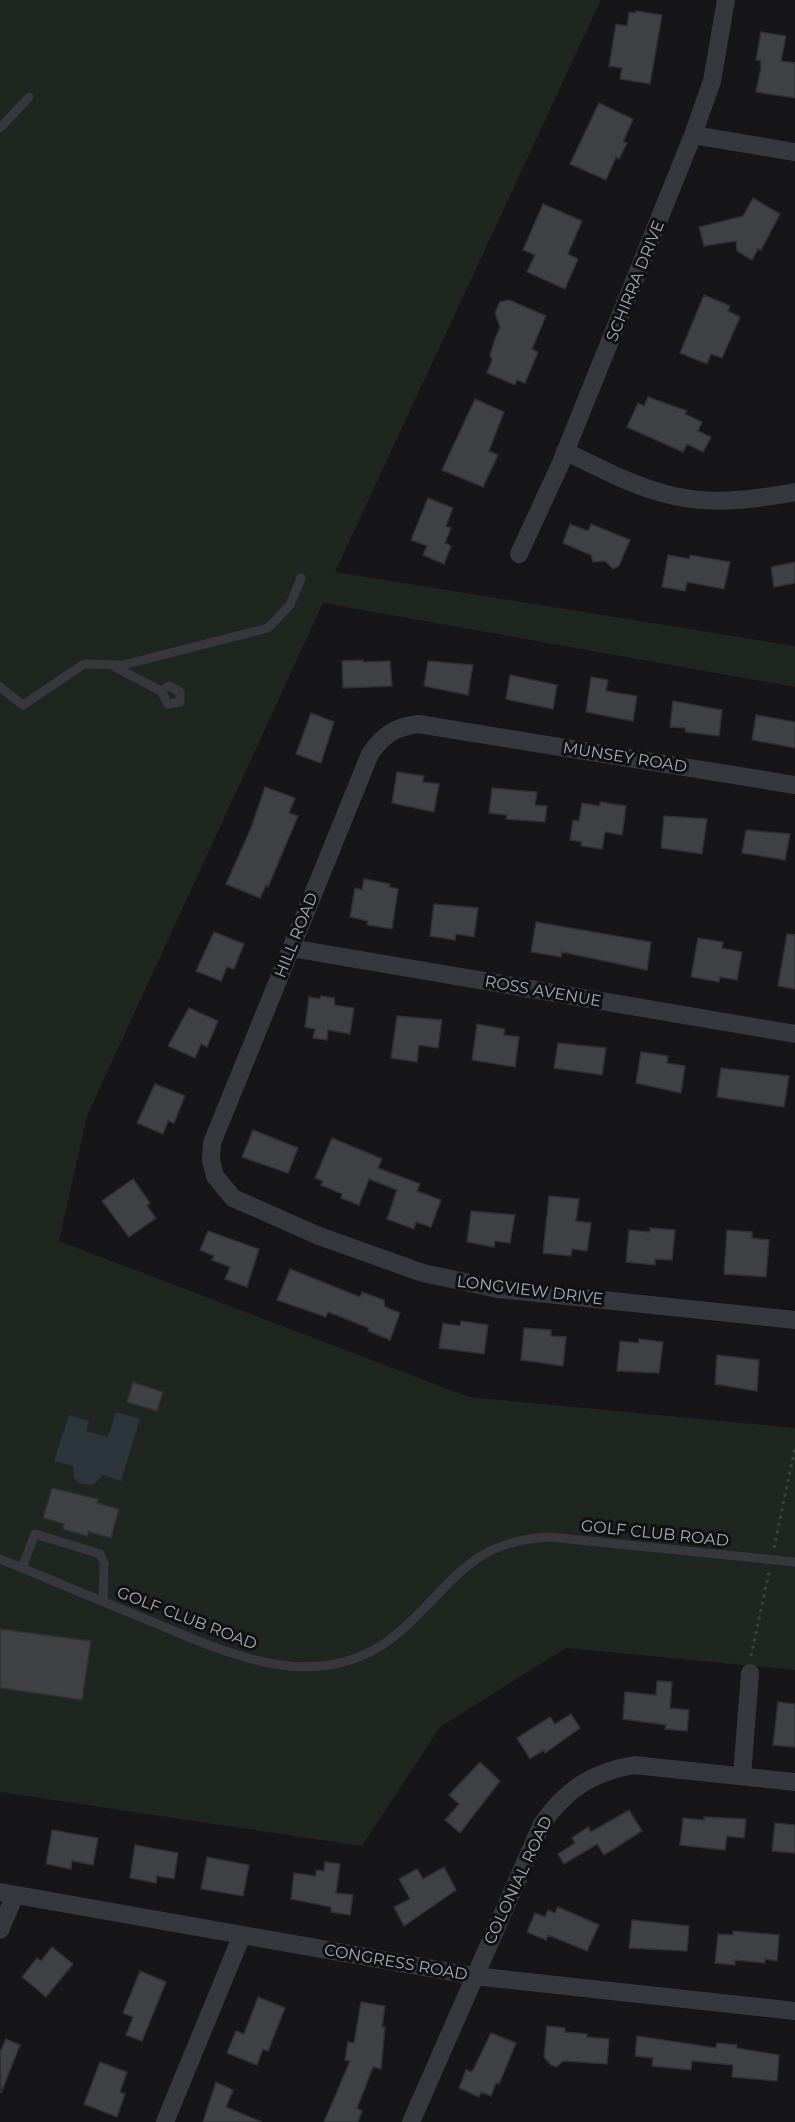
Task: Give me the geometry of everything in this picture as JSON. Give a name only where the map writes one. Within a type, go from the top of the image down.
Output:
[{"type":"street","name":"SCHIRRA DRIVE","points":[[519,554],[565,451],[693,135],[712,81],[726,0]]},
{"type":"street","points":[[693,135],[795,152]]},
{"type":"street","points":[[565,451],[633,485],[666,496],[729,502],[795,492]]},
{"type":"street","name":"MUNSEY ROAD","points":[[388,733],[403,726],[418,724],[795,785]]},
{"type":"street","name":"HILL ROAD","points":[[212,1143],[370,754],[388,733]]},
{"type":"street","name":"ROSS AVENUE","points":[[291,948],[795,1034]]},
{"type":"street","name":"LONGVIEW DRIVE","points":[[212,1143],[211,1160],[215,1176],[233,1198],[319,1236],[423,1273],[498,1289],[795,1320]]},
{"type":"street","points":[[742,1776],[750,1673]]},
{"type":"street","name":"COLONIAL ROAD","points":[[411,2122],[542,1824],[555,1804],[573,1788],[613,1768],[634,1765],[795,1782]]},
{"type":"street","points":[[0,1930],[7,1894]]},
{"type":"street","name":"CONGRESS ROAD","points":[[7,1894],[474,1976],[795,2011]]},
{"type":"street","points":[[165,2122],[242,1935]]},
{"type":"lane","points":[[0,128],[29,98]]},
{"type":"lane","points":[[0,687],[23,705],[84,664],[123,665],[268,628],[290,605],[301,578]]},
{"type":"lane","points":[[110,665],[161,691]]},
{"type":"lane","points":[[22,1568],[35,1534],[96,1552],[102,1556],[104,1563],[103,1602]]},
{"type":"lane","name":"GOLF CLUB ROAD","points":[[0,1559],[233,1655],[292,1667],[320,1666],[369,1653],[391,1640],[465,1566],[503,1544],[526,1538],[549,1537],[795,1562]]},
{"type":"shaded area","points":[[0,0],[601,0],[335,572],[795,646],[795,687],[323,603],[87,1116],[59,1241],[469,1397],[795,1428],[795,1670],[566,1648],[440,1727],[362,1846],[0,1792]]},
{"type":"shaded area","points":[[116,1412],[140,1419],[121,1481],[103,1475],[93,1485],[80,1484],[74,1478],[73,1466],[54,1461],[69,1415],[89,1421],[86,1431],[108,1437]]},
{"type":"building","points":[[636,11],[662,15],[650,84],[620,79],[622,68],[609,66],[616,24],[627,26],[629,12],[635,13]]},
{"type":"building","points":[[761,32],[786,36],[781,61],[795,63],[795,98],[756,92],[761,67],[760,60],[756,60]]},
{"type":"building","points":[[599,103],[633,119],[623,142],[627,143],[619,159],[616,157],[606,180],[570,164]]},
{"type":"building","points":[[753,198],[780,214],[761,250],[758,249],[752,260],[737,251],[736,241],[704,246],[699,227],[743,216]]},
{"type":"building","points":[[543,204],[582,221],[568,254],[578,259],[565,289],[527,272],[535,255],[523,250]]},
{"type":"building","points":[[704,295],[730,306],[728,311],[740,317],[722,358],[711,354],[707,364],[680,353]]},
{"type":"building","points":[[509,300],[546,316],[532,349],[538,352],[525,383],[517,380],[515,385],[487,373],[492,360],[490,355],[500,327],[495,313],[500,302]]},
{"type":"building","points":[[648,397],[687,411],[685,414],[702,422],[698,431],[711,437],[703,452],[687,444],[683,452],[627,427],[638,403],[644,406]]},
{"type":"building","points":[[475,399],[504,412],[489,451],[498,455],[483,487],[442,470]]},
{"type":"building","points":[[428,498],[453,508],[446,526],[451,528],[445,543],[451,546],[444,564],[423,555],[427,546],[411,540]]},
{"type":"building","points":[[570,524],[588,531],[591,524],[630,540],[619,566],[613,569],[605,561],[593,562],[591,555],[563,543]]},
{"type":"building","points":[[668,555],[689,559],[690,555],[730,562],[724,589],[687,582],[685,591],[662,587]]},
{"type":"building","points":[[795,562],[795,583],[774,587],[771,567]]},
{"type":"building","points":[[363,660],[363,662],[390,661],[392,686],[343,688],[342,661]]},
{"type":"building","points":[[428,661],[473,665],[468,695],[424,686]]},
{"type":"building","points":[[510,675],[557,685],[553,709],[506,699]]},
{"type":"building","points":[[591,677],[608,680],[606,691],[637,696],[633,721],[586,712]]},
{"type":"building","points":[[673,701],[722,710],[719,736],[686,732],[685,728],[670,727]]},
{"type":"building","points":[[311,713],[334,722],[321,763],[296,754]]},
{"type":"building","points":[[756,715],[795,722],[795,748],[752,740]]},
{"type":"building","points":[[397,772],[424,776],[423,782],[439,784],[434,812],[392,803]]},
{"type":"building","points":[[265,787],[295,798],[289,813],[298,816],[268,887],[266,885],[260,898],[226,884],[251,828]]},
{"type":"building","points":[[492,788],[537,792],[535,805],[547,806],[545,822],[506,819],[507,815],[489,813]]},
{"type":"building","points":[[600,802],[626,806],[622,835],[605,832],[602,849],[581,846],[582,842],[570,840],[573,820],[579,821],[582,803],[600,806]]},
{"type":"building","points":[[664,816],[707,819],[702,854],[661,848]]},
{"type":"building","points":[[746,830],[790,834],[785,860],[742,853]]},
{"type":"building","points":[[364,879],[390,884],[389,887],[398,889],[392,929],[367,925],[368,921],[350,917],[355,888],[362,890]]},
{"type":"building","points":[[434,904],[478,908],[474,937],[456,934],[455,940],[430,936]]},
{"type":"building","points":[[536,922],[651,942],[647,970],[562,952],[561,957],[531,952]]},
{"type":"building","points":[[214,932],[244,944],[234,969],[227,967],[221,981],[196,971]]},
{"type":"building","points":[[787,934],[795,935],[795,989],[778,986]]},
{"type":"building","points":[[698,938],[723,942],[722,948],[742,952],[737,980],[720,977],[719,982],[691,977]]},
{"type":"building","points":[[321,996],[334,998],[335,1005],[354,1008],[350,1034],[328,1030],[327,1040],[313,1038],[315,1029],[305,1027],[309,997],[320,999]]},
{"type":"building","points":[[189,1008],[218,1021],[207,1047],[201,1044],[195,1058],[168,1046]]},
{"type":"building","points":[[397,1016],[442,1020],[438,1048],[419,1045],[417,1062],[391,1058]]},
{"type":"building","points":[[477,1024],[505,1029],[504,1035],[519,1037],[515,1067],[472,1060]]},
{"type":"building","points":[[558,1043],[606,1048],[602,1075],[554,1068]]},
{"type":"building","points":[[641,1052],[668,1056],[667,1063],[685,1066],[681,1093],[636,1083]]},
{"type":"building","points":[[721,1068],[789,1076],[784,1107],[717,1097]]},
{"type":"building","points":[[155,1084],[185,1096],[174,1123],[168,1121],[163,1134],[137,1123]]},
{"type":"building","points":[[253,1130],[298,1148],[288,1173],[242,1157]]},
{"type":"building","points":[[332,1138],[382,1159],[378,1168],[420,1184],[417,1191],[441,1200],[431,1227],[416,1222],[414,1229],[387,1219],[397,1190],[369,1179],[359,1205],[341,1198],[342,1194],[321,1185],[323,1181],[315,1178]]},
{"type":"building","points":[[133,1179],[150,1203],[147,1206],[156,1218],[129,1237],[102,1201]]},
{"type":"building","points":[[549,1196],[579,1199],[576,1221],[591,1223],[587,1251],[572,1249],[571,1256],[543,1253]]},
{"type":"building","points":[[471,1211],[515,1215],[510,1243],[495,1241],[494,1247],[467,1242]]},
{"type":"building","points":[[650,1228],[675,1230],[672,1260],[655,1259],[655,1265],[626,1262],[629,1230],[650,1232]]},
{"type":"building","points":[[727,1230],[752,1232],[752,1238],[769,1240],[766,1277],[724,1274]]},
{"type":"building","points":[[208,1231],[259,1249],[247,1287],[225,1279],[230,1267],[212,1260],[214,1256],[200,1250]]},
{"type":"building","points":[[290,1269],[360,1297],[362,1292],[384,1300],[385,1307],[400,1313],[390,1340],[368,1331],[369,1328],[328,1312],[326,1317],[277,1300]]},
{"type":"building","points":[[461,1321],[488,1325],[484,1354],[439,1348],[443,1323],[460,1326]]},
{"type":"building","points":[[524,1328],[551,1330],[551,1336],[566,1337],[563,1366],[521,1360]]},
{"type":"building","points":[[639,1339],[663,1342],[659,1373],[617,1371],[620,1341],[638,1343]]},
{"type":"building","points":[[717,1355],[759,1360],[757,1391],[715,1384]]},
{"type":"building","points":[[133,1382],[163,1392],[157,1411],[127,1402]]},
{"type":"building","points":[[52,1488],[98,1499],[97,1503],[119,1509],[111,1538],[89,1532],[87,1536],[63,1529],[64,1524],[43,1518]]},
{"type":"building","points":[[0,1629],[91,1641],[82,1700],[0,1688]]},
{"type":"building","points":[[657,1681],[672,1682],[670,1708],[689,1710],[687,1731],[665,1729],[666,1725],[623,1719],[625,1692],[656,1695]]},
{"type":"building","points":[[778,1702],[795,1704],[795,1747],[773,1745]]},
{"type":"building","points":[[571,1714],[580,1728],[545,1753],[544,1750],[530,1759],[517,1738],[550,1717],[555,1724]]},
{"type":"building","points":[[480,1762],[500,1781],[460,1833],[445,1820],[459,1804],[449,1795]]},
{"type":"building","points":[[629,1810],[642,1831],[604,1855],[597,1844],[564,1864],[558,1854],[575,1843],[572,1838],[588,1827],[591,1832]]},
{"type":"building","points":[[704,1817],[746,1819],[744,1838],[727,1836],[725,1850],[680,1845],[683,1818],[704,1820]]},
{"type":"building","points":[[775,1823],[795,1825],[795,1853],[772,1851]]},
{"type":"building","points":[[52,1830],[98,1838],[93,1865],[72,1861],[71,1869],[46,1864]]},
{"type":"building","points":[[135,1845],[178,1853],[174,1879],[157,1876],[156,1883],[130,1878]]},
{"type":"building","points":[[207,1857],[249,1865],[243,1896],[201,1889]]},
{"type":"building","points":[[325,1862],[340,1864],[336,1893],[353,1895],[350,1915],[331,1912],[331,1907],[291,1899],[294,1873],[316,1876],[316,1870],[324,1871]]},
{"type":"building","points":[[444,1867],[456,1890],[404,1926],[394,1907],[410,1899],[399,1879],[417,1869],[423,1879]]},
{"type":"building","points":[[558,1907],[599,1925],[587,1951],[548,1935],[546,1940],[527,1932],[535,1913],[545,1917],[548,1910],[555,1913]]},
{"type":"building","points":[[632,1920],[689,1926],[687,1951],[629,1948]]},
{"type":"building","points":[[733,1931],[779,1935],[777,1961],[765,1959],[765,1963],[735,1960],[735,1965],[715,1963],[718,1934],[733,1935]]},
{"type":"building","points":[[52,1947],[73,1964],[46,1997],[22,1977],[37,1958],[41,1961]]},
{"type":"building","points":[[140,1971],[166,1982],[142,2041],[126,2035],[133,2017],[123,2013]]},
{"type":"building","points":[[258,1997],[285,2008],[268,2051],[263,2049],[257,2065],[227,2053],[236,2031],[244,2034]]},
{"type":"building","points":[[361,2002],[385,2006],[381,2069],[373,2067],[357,2108],[362,2111],[358,2122],[324,2122],[350,2061],[345,2060],[348,2042],[354,2043]]},
{"type":"building","points":[[547,2026],[565,2028],[565,2032],[587,2034],[587,2037],[609,2039],[607,2064],[563,2061],[557,2067],[551,2065],[544,2057]]},
{"type":"building","points":[[491,2033],[516,2043],[499,2084],[496,2083],[491,2096],[481,2092],[479,2097],[459,2088],[466,2070],[472,2072]]},
{"type":"building","points":[[637,2036],[716,2048],[717,2043],[737,2045],[736,2048],[779,2055],[777,2081],[732,2077],[733,2065],[692,2061],[691,2070],[652,2066],[653,2058],[635,2056]]},
{"type":"building","points":[[6,2039],[20,2045],[1,2093],[0,2052]]},
{"type":"building","points":[[100,2062],[127,2072],[120,2092],[125,2094],[117,2117],[84,2104]]},
{"type":"building","points":[[216,2082],[233,2090],[226,2107],[262,2122],[203,2122]]}]
